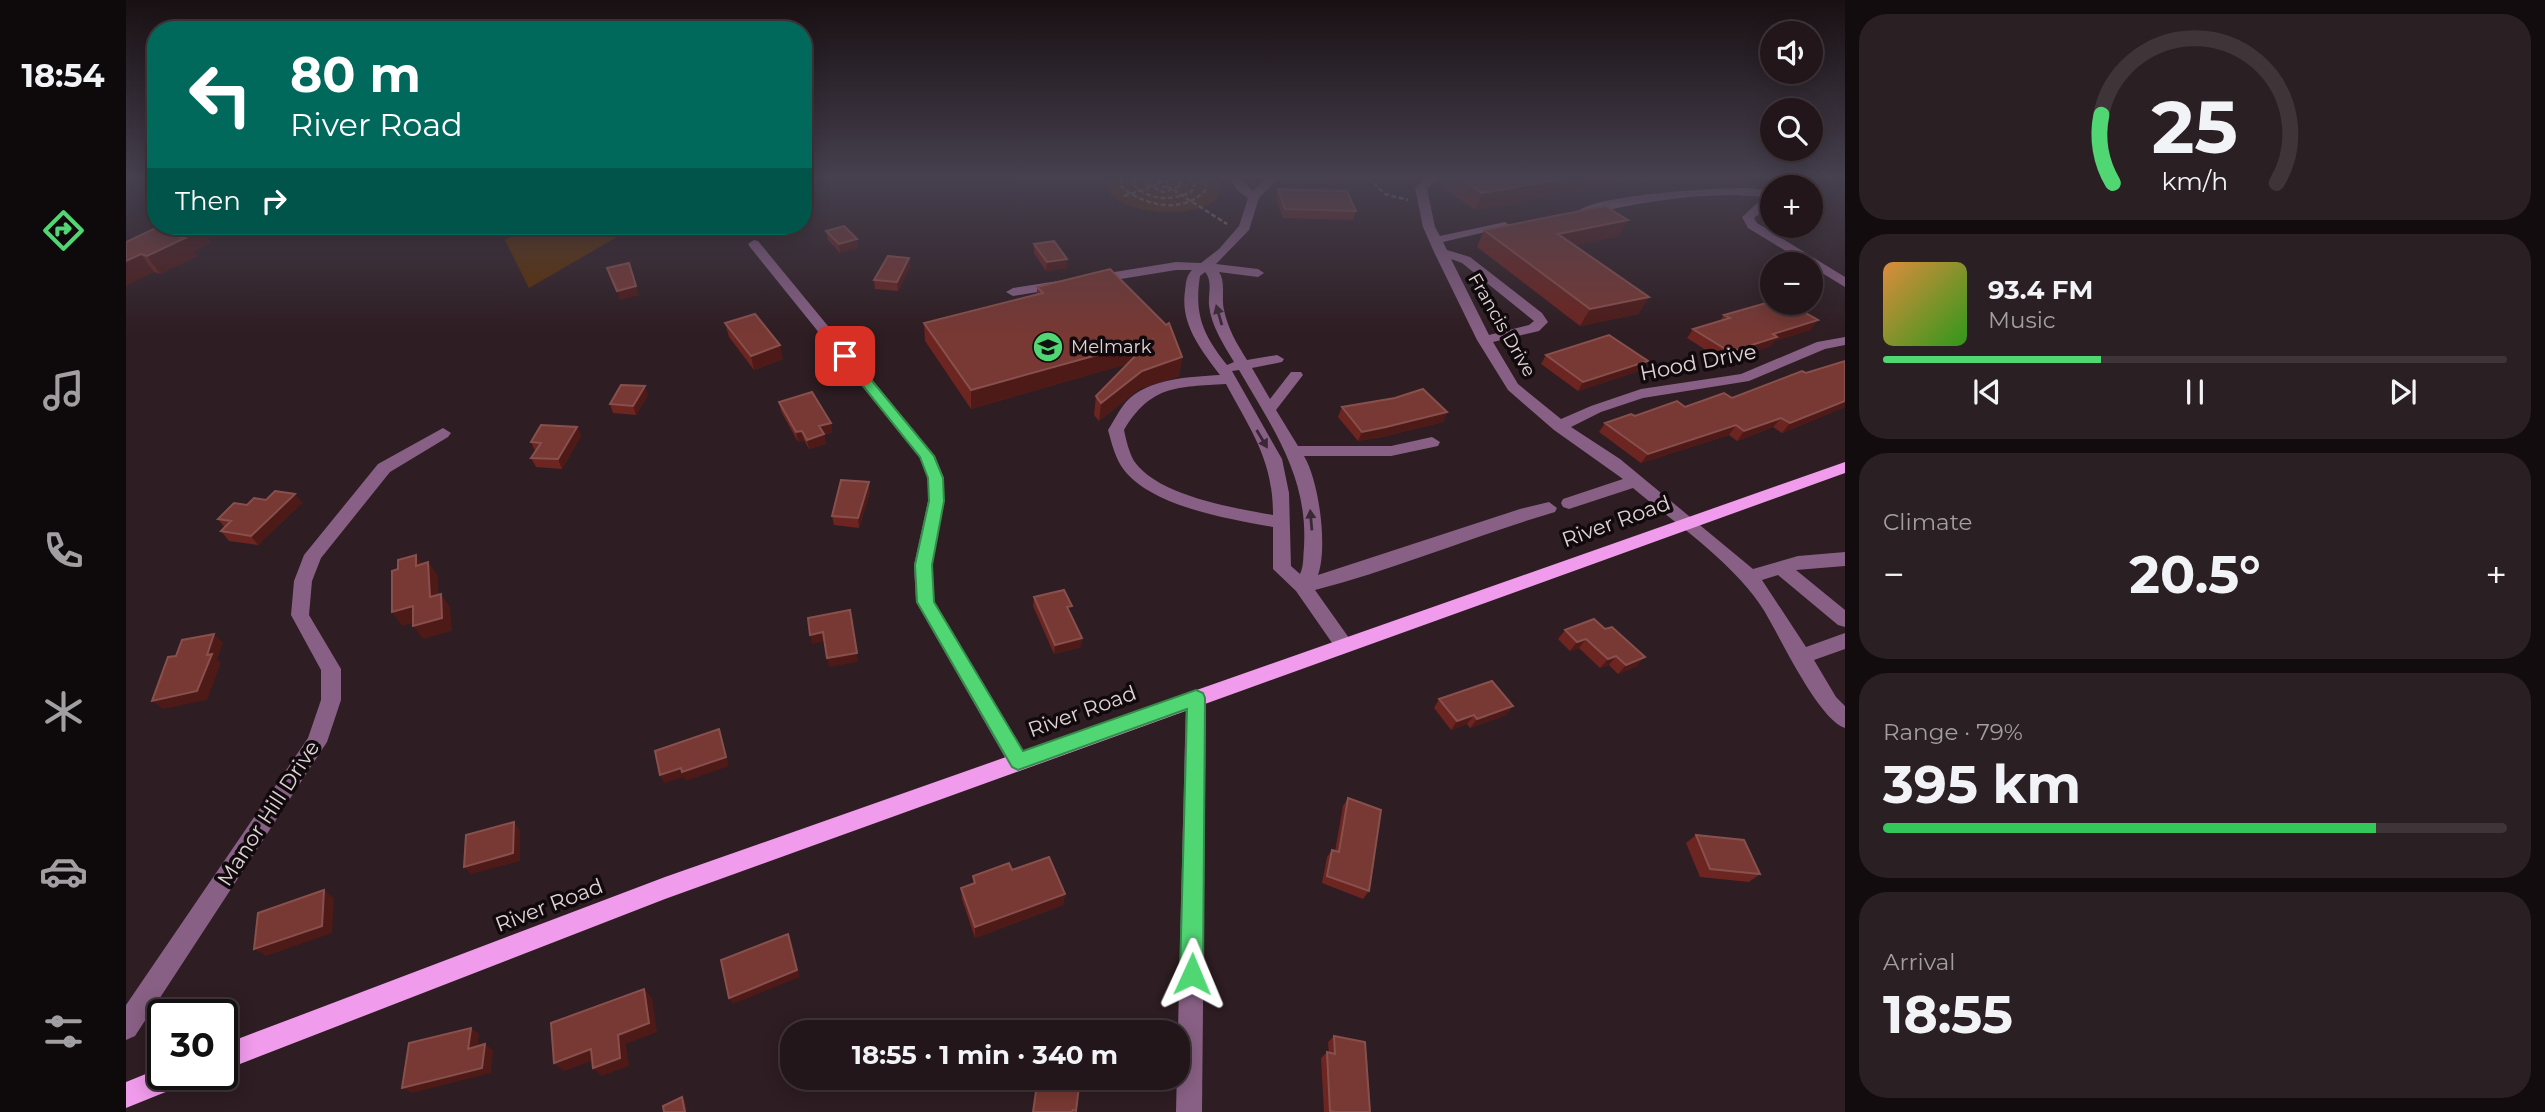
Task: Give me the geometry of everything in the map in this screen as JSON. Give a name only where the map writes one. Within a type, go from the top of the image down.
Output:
[{"type":"main road","name":"River Road","points":[[238,1052],[665,888],[1845,467]]},
{"type":"main road","points":[[126,1095],[147,1087]]},
{"type":"street","name":"Francis Drive","points":[[1430,230],[1484,340],[1513,387],[1559,426],[1636,481],[1750,577],[1829,703],[1845,719]]},
{"type":"street","points":[[1438,246],[1496,230]]},
{"type":"street","points":[[1241,232],[1208,267],[1194,275],[1190,301],[1194,321],[1204,345],[1226,373],[1274,458],[1281,493],[1282,569],[1302,586],[1345,645]]},
{"type":"street","points":[[1773,238],[1845,283]]},
{"type":"street","points":[[754,244],[926,456],[936,478],[936,501],[923,565],[925,602],[1018,761]]},
{"type":"street","points":[[1438,246],[1466,260],[1541,322],[1534,328],[1484,340]]},
{"type":"street","points":[[1013,292],[1176,267],[1208,267],[1258,273]]},
{"type":"street","points":[[1208,267],[1216,277],[1216,307],[1224,333],[1300,463],[1309,498],[1313,536],[1311,572],[1302,586]]},
{"type":"street","name":"Hood Drive","points":[[1559,426],[1596,409],[1641,394],[1744,378],[1785,363],[1822,345],[1845,341]]},
{"type":"street","points":[[1277,359],[1149,393],[1133,403],[1116,430],[1121,450],[1130,467],[1145,481],[1180,498],[1241,516],[1283,523]]},
{"type":"street","points":[[1269,409],[1296,375]]},
{"type":"street","name":"Manor Hill Drive","points":[[126,1027],[317,742],[331,700],[331,669],[300,615],[303,581],[313,555],[384,468],[443,433]]},
{"type":"street","points":[[1293,451],[1391,451],[1432,442]]},
{"type":"street","points":[[1569,503],[1636,481]]},
{"type":"street","points":[[1302,586],[1346,575],[1520,515],[1549,508]]},
{"type":"street","points":[[1750,577],[1798,563],[1845,559]]},
{"type":"street","points":[[1781,568],[1845,620]]},
{"type":"street","points":[[1801,657],[1845,641]]},
{"type":"street","points":[[1189,1112],[1196,698]]},
{"type":"shaded area","points":[[514,235],[620,235],[529,288],[505,240]]},
{"type":"building","points":[[848,230],[857,239],[839,244],[826,231]]},
{"type":"building","points":[[1484,230],[1579,230],[1558,234],[1649,297],[1590,309]]},
{"type":"building","points":[[147,232],[147,235],[179,235],[177,236],[185,238],[147,256],[141,254],[126,261],[126,242]]},
{"type":"building","points":[[1054,241],[1067,259],[1047,262],[1034,244]]},
{"type":"building","points":[[888,256],[909,258],[897,282],[874,280]]},
{"type":"building","points":[[629,263],[636,286],[617,291],[607,268]]},
{"type":"building","name":"Melmark","points":[[1110,269],[1166,325],[1169,323],[1182,357],[1142,371],[1101,403],[1096,396],[1151,340],[971,390],[924,323],[1043,293],[1037,287]]},
{"type":"building","points":[[1760,305],[1760,315],[1809,315],[1818,320],[1773,334],[1777,337],[1730,352],[1693,329],[1730,318],[1724,315]]},
{"type":"building","points":[[755,314],[780,345],[751,356],[725,323]]},
{"type":"building","points":[[1609,335],[1648,361],[1583,382],[1546,355]]},
{"type":"building","points":[[1845,361],[1845,401],[1790,423],[1781,418],[1744,431],[1736,425],[1648,454],[1605,423],[1677,401],[1685,407],[1724,393],[1732,398],[1802,371],[1806,373]]},
{"type":"building","points":[[621,385],[645,386],[633,406],[610,404]]},
{"type":"building","points":[[1423,389],[1447,412],[1362,432],[1342,407],[1395,398]]},
{"type":"building","points":[[812,392],[831,423],[819,426],[824,434],[807,440],[802,431],[796,432],[779,402]]},
{"type":"building","points":[[541,425],[577,427],[558,459],[531,458],[541,443],[531,442]]},
{"type":"building","points":[[841,480],[869,482],[858,518],[832,516]]},
{"type":"building","points":[[275,491],[295,494],[251,536],[221,531],[231,521],[218,519],[234,503],[247,505],[254,498],[266,500]]},
{"type":"building","points":[[416,555],[416,566],[428,562],[430,597],[441,594],[442,618],[413,626],[413,606],[392,612],[392,571],[398,569],[398,560]]},
{"type":"building","points":[[1064,590],[1072,606],[1067,607],[1082,638],[1055,645],[1034,597]]},
{"type":"building","points":[[850,610],[857,653],[827,658],[823,632],[810,635],[808,618]]},
{"type":"building","points":[[1594,619],[1605,629],[1612,627],[1645,657],[1626,665],[1616,656],[1608,659],[1586,639],[1577,642],[1565,630]]},
{"type":"building","points":[[214,634],[207,655],[212,654],[197,691],[152,701],[168,657],[176,656],[182,640]]},
{"type":"building","points":[[1492,681],[1513,706],[1477,719],[1474,715],[1457,721],[1439,699]]},
{"type":"building","points":[[719,729],[726,757],[682,772],[681,768],[660,775],[655,751]]},
{"type":"building","points":[[1348,798],[1381,810],[1369,891],[1327,876],[1332,850],[1339,852]]},
{"type":"building","points":[[514,822],[513,853],[464,867],[466,835]]},
{"type":"building","points":[[1696,835],[1744,840],[1760,874],[1710,869]]},
{"type":"building","points":[[1049,857],[1065,894],[975,927],[961,888],[975,883],[973,876],[1009,863],[1012,870]]},
{"type":"building","points":[[324,890],[322,926],[254,949],[258,913]]},
{"type":"building","points":[[788,934],[797,970],[729,998],[721,960]]},
{"type":"building","points":[[644,989],[649,1023],[618,1035],[620,1058],[593,1068],[591,1049],[554,1063],[551,1023]]},
{"type":"building","points":[[471,1028],[468,1049],[485,1044],[482,1068],[402,1088],[409,1043]]},
{"type":"building","points":[[1334,1036],[1365,1042],[1370,1112],[1330,1111],[1327,1052],[1335,1054]]},
{"type":"building","points":[[1036,1090],[1079,1090],[1076,1111],[1033,1112]]},
{"type":"building","points":[[682,1097],[685,1112],[664,1112],[663,1106]]},
{"type":"place","name":"Melmark","points":[[1048,347]]},
{"type":"route","points":[[845,356],[926,456],[936,478],[936,501],[923,565],[925,602],[1018,761],[1196,698],[1192,974]]}]
